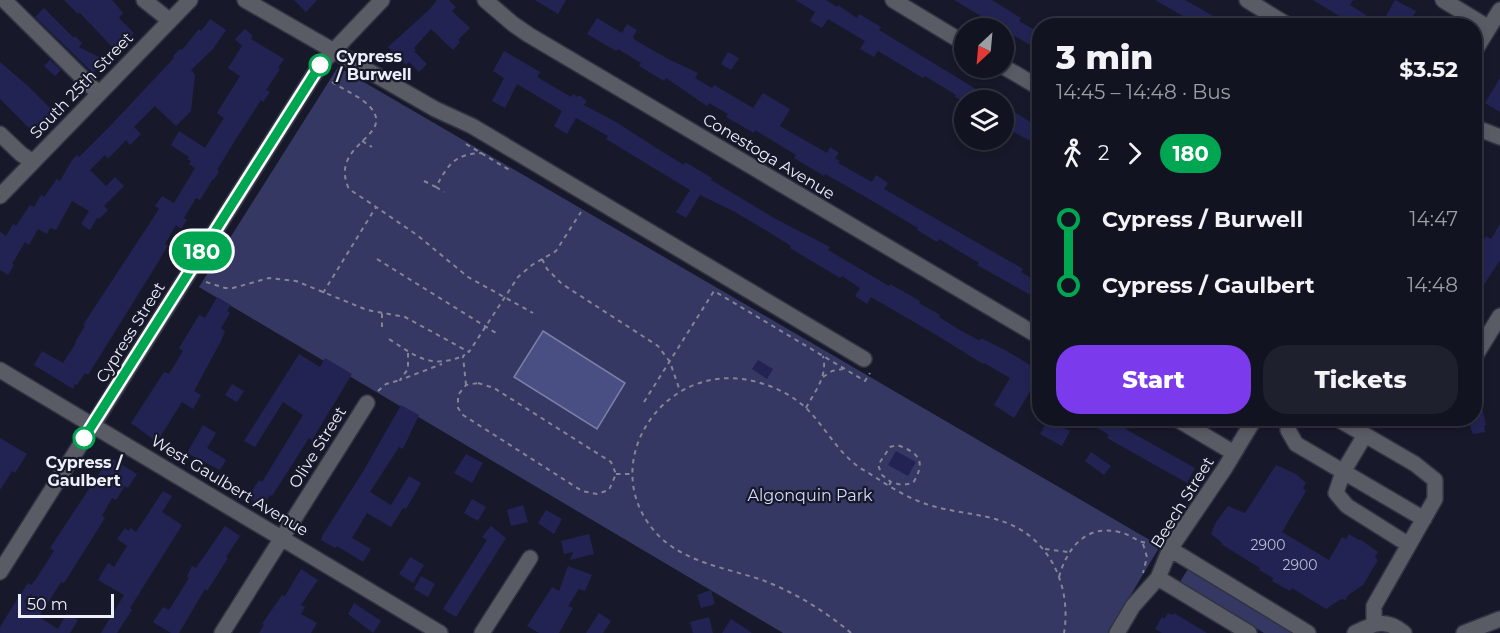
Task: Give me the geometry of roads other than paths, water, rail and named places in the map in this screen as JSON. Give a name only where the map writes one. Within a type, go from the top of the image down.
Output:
[{"type":"street","points":[[4,0],[98,93]]},
{"type":"street","points":[[144,0],[168,20]]},
{"type":"street","name":"South 25th Street","points":[[0,196],[168,20],[190,0]]},
{"type":"street","points":[[245,0],[435,109],[472,126],[867,365]]},
{"type":"street","name":"Cypress Street","points":[[0,572],[320,65],[382,0]]},
{"type":"street","name":"Conestoga Avenue","points":[[485,0],[529,35],[1032,332]]},
{"type":"street","points":[[893,0],[954,37]]},
{"type":"street","points":[[1247,0],[1276,18]]},
{"type":"street","points":[[1443,0],[1473,18]]},
{"type":"street","points":[[1482,39],[1500,10]]},
{"type":"street","points":[[1482,24],[1489,28]]},
{"type":"street","points":[[1014,73],[1032,83]]},
{"type":"street","points":[[1482,130],[1500,136]]},
{"type":"street","points":[[0,134],[33,162]]},
{"type":"street","points":[[1482,345],[1500,316]]},
{"type":"street","name":"West Gaulbert Avenue","points":[[0,370],[440,633]]},
{"type":"street","name":"Olive Street","points":[[222,633],[367,403]]},
{"type":"street","points":[[1188,426],[1234,453]]},
{"type":"street","name":"Beech Street","points":[[1117,633],[1133,606],[1158,578],[1166,544],[1234,453],[1250,426]]},
{"type":"street","points":[[1289,426],[1288,430],[1296,444],[1424,519]]},
{"type":"street","points":[[1350,426],[1415,464],[1435,480],[1435,499],[1374,606],[1374,623]]},
{"type":"street","points":[[1365,435],[1344,472],[1336,493],[1347,506],[1409,545]]},
{"type":"street","points":[[1166,544],[1308,633]]},
{"type":"street","points":[[482,633],[530,558]]},
{"type":"street","points":[[1158,578],[1249,633]]},
{"type":"street","points":[[1464,633],[1500,620]]},
{"type":"street","points":[[1484,633],[1500,620]]},
{"type":"street","points":[[1355,633],[1374,623],[1392,625],[1404,633]]},
{"type":"place","name":"Cypress / Burwell","points":[[320,65]]},
{"type":"place","name":"Cypress / Gaulbert","points":[[84,438]]},
{"type":"park label","name":"Algonquin Park","points":[[810,495]]}]
